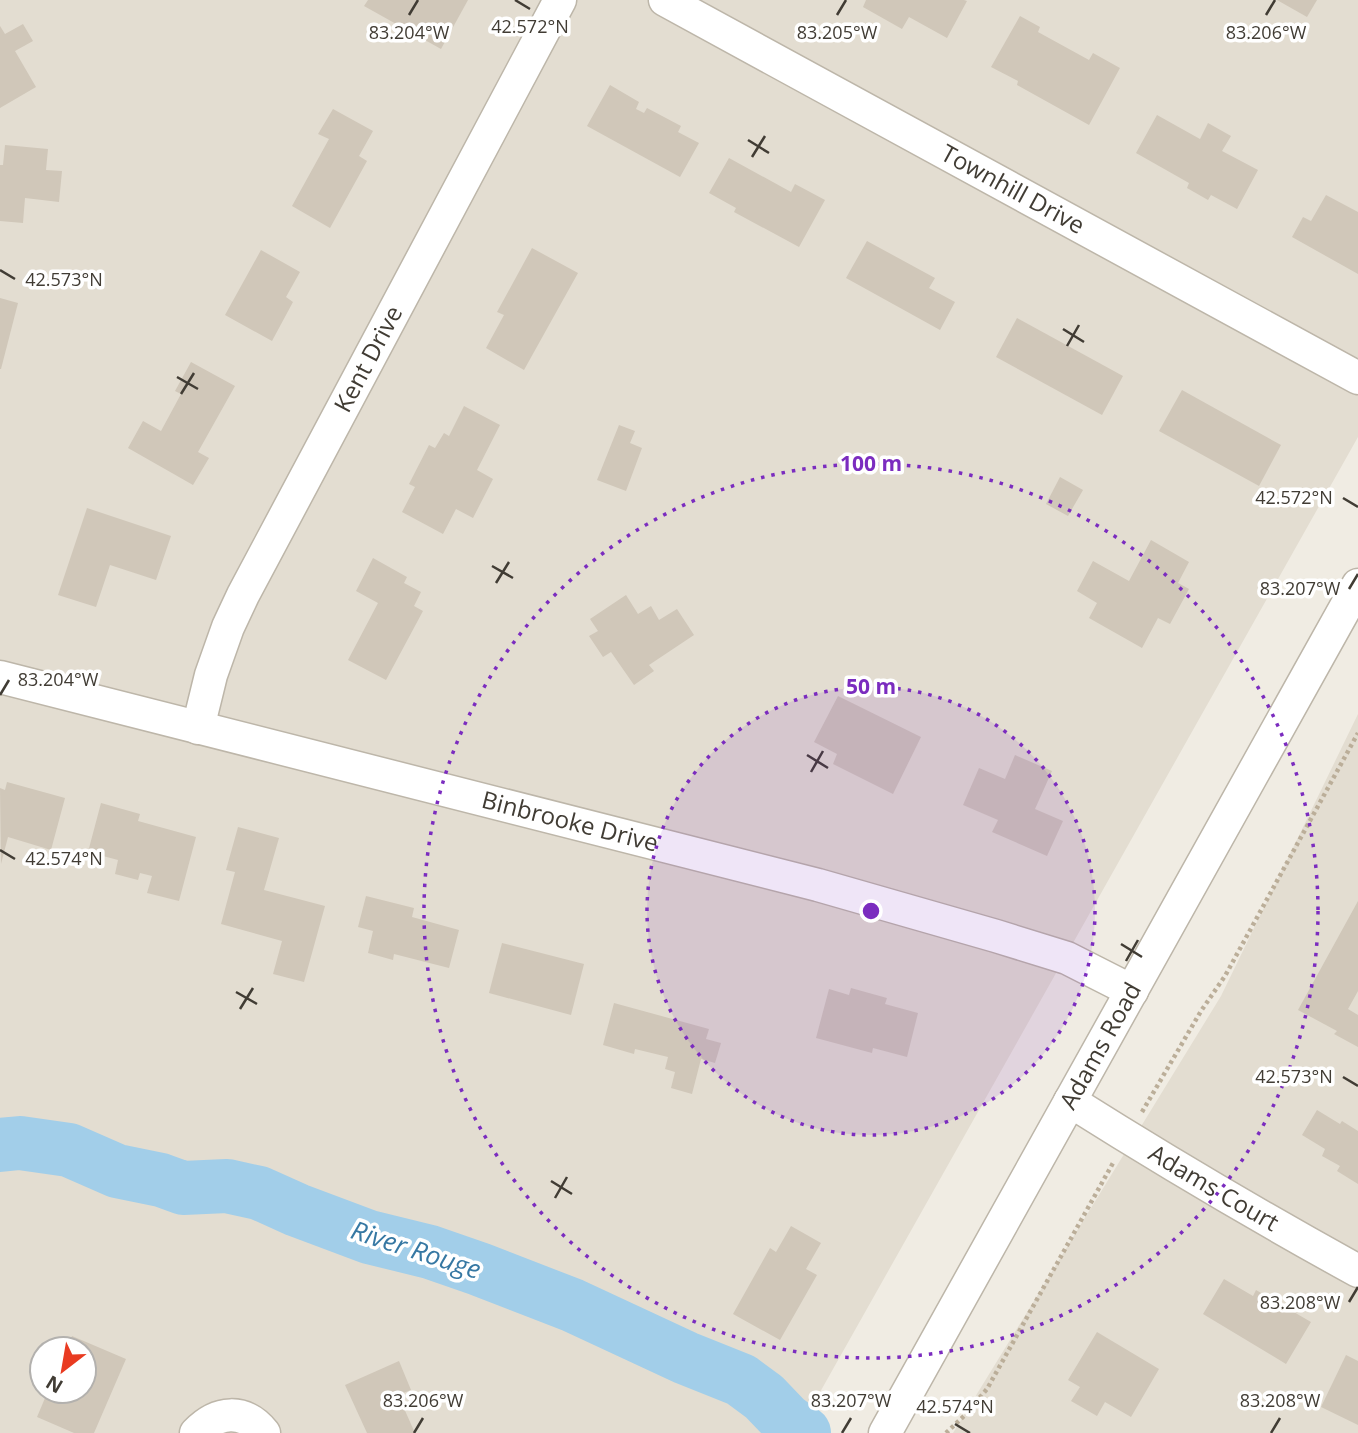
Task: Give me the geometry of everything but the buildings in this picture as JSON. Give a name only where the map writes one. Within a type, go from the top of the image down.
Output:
[{"type":"street","name":"Kent Drive","points":[[198,728],[211,675],[243,595],[560,0]]},
{"type":"street","name":"Townhill Drive","points":[[665,0],[1358,378]]},
{"type":"street","name":"Adams Road","points":[[885,1433],[1357,591]]},
{"type":"street","name":"Binbrooke Drive","points":[[0,677],[905,909],[1068,958],[1132,991]]},
{"type":"street","name":"Adams Court","points":[[1070,1101],[1161,1159],[1358,1272]]},
{"type":"street","points":[[196,1433],[208,1422],[222,1416],[234,1415],[243,1416],[264,1433]]},
{"type":"path","points":[[1140,1115],[1201,1011],[1225,976],[1358,733]]},
{"type":"path","points":[[946,1433],[987,1389],[1115,1160]]},
{"type":"shaded area","points":[[0,0],[1358,0],[1358,437],[797,1433],[0,1433]]},
{"type":"shaded area","points":[[1358,714],[1358,1433],[953,1433],[1221,996]]},
{"type":"waterway","name":"River Rouge","points":[[0,1145],[20,1143],[69,1150],[117,1171],[161,1180],[183,1188],[227,1186],[259,1193],[369,1237],[430,1252],[479,1269],[572,1305],[686,1358],[741,1380],[804,1433]]}]
